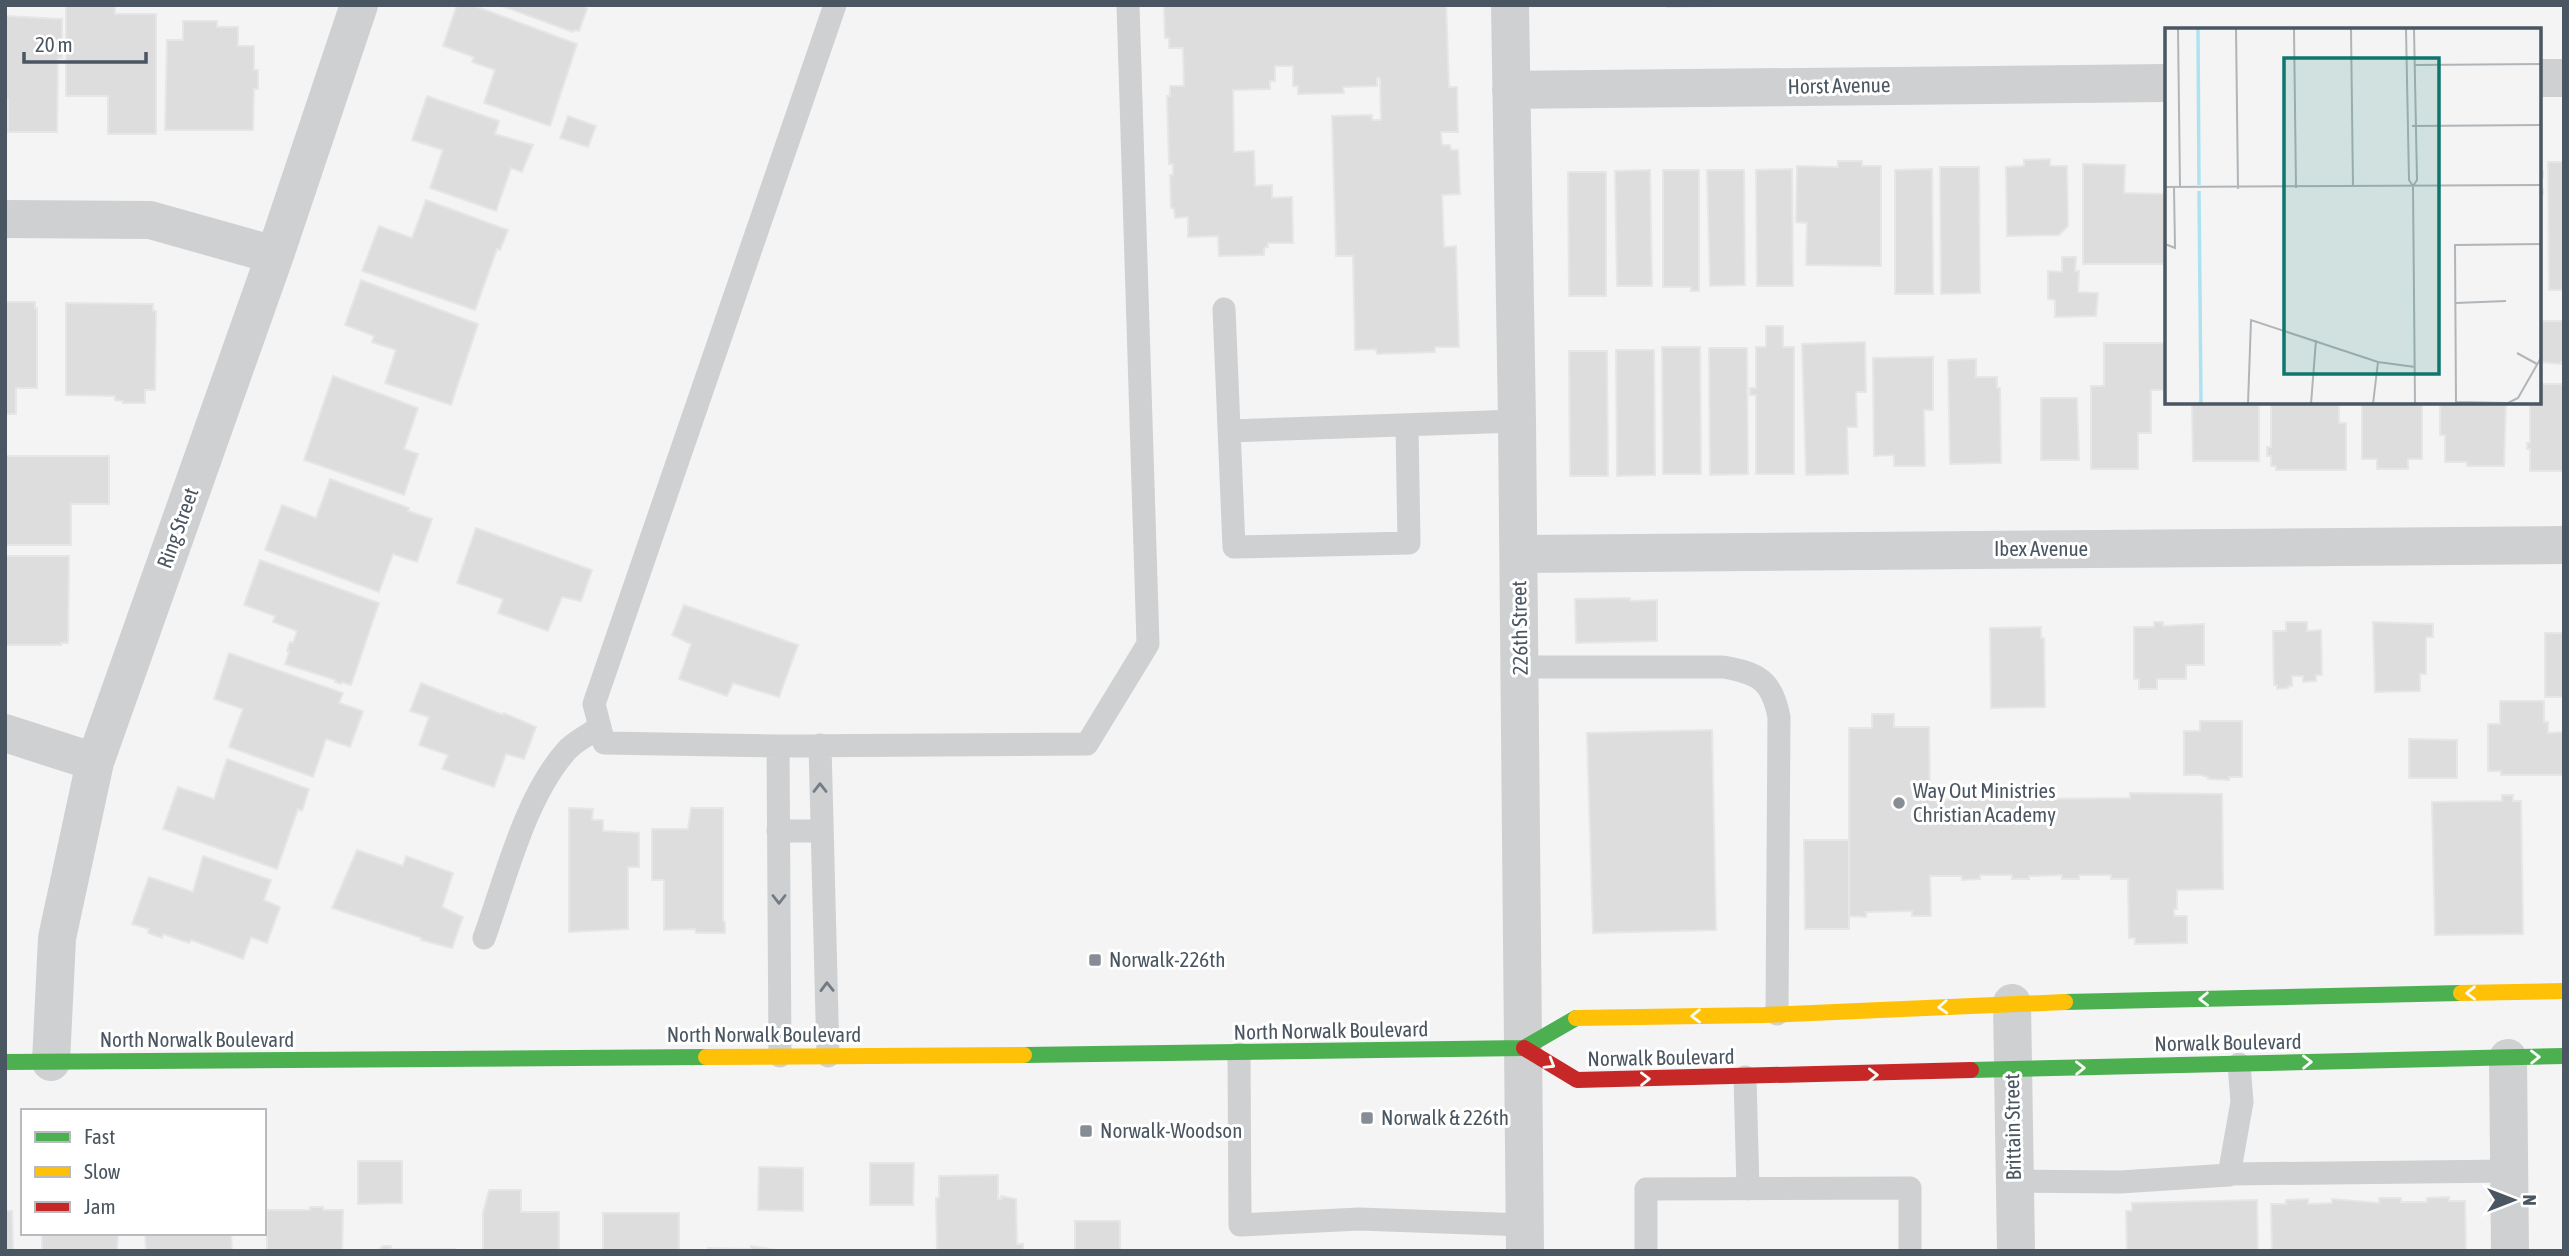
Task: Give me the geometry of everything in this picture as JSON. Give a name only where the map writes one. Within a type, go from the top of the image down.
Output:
[{"type":"main road","name":"Norwalk Boulevard","points":[[2564,991],[2012,1003],[1777,1014],[1577,1017],[1524,1048],[1577,1080],[2564,1056]]},
{"type":"main road","name":"North Norwalk Boulevard","points":[[5,1062],[1239,1054],[1524,1048]]},
{"type":"street","name":"Ring Street","points":[[51,1062],[57,938],[95,762],[275,254],[359,5]]},
{"type":"street","name":"226th Street","points":[[1510,5],[1519,554],[1525,1238]]},
{"type":"street","points":[[2541,78],[2564,78]]},
{"type":"street","name":"Horst Avenue","points":[[1511,90],[2165,83]]},
{"type":"street","points":[[5,219],[150,220],[275,254]]},
{"type":"street","name":"Ibex Avenue","points":[[1519,554],[2564,545]]},
{"type":"street","points":[[5,733],[95,762]]},
{"type":"street","name":"Brittain Street","points":[[2012,1003],[2016,1251]]},
{"type":"street","points":[[2508,1058],[2510,1251]]},
{"type":"lane","points":[[835,5],[594,704],[604,743],[778,746],[1087,744],[1148,644],[1128,5]]},
{"type":"lane","points":[[1224,309],[1234,547],[1409,543],[1408,426]]},
{"type":"lane","points":[[1230,431],[1517,421]]},
{"type":"lane","points":[[1520,667],[1723,667],[1750,671],[1763,682],[1775,699],[1779,717],[1777,1014]]},
{"type":"lane","points":[[484,938],[530,810],[548,773],[571,746],[600,727]]},
{"type":"lane","points":[[820,745],[828,1055]]},
{"type":"lane","points":[[778,746],[780,1056]]},
{"type":"lane","points":[[778,831],[822,831]]},
{"type":"lane","points":[[1239,1054],[1240,1225],[1359,1219],[1525,1238]]},
{"type":"lane","points":[[2229,1174],[2242,1102],[2239,1064]]},
{"type":"lane","points":[[1745,1077],[1748,1189]]},
{"type":"lane","points":[[2014,1181],[2120,1182],[2229,1174],[2509,1171]]},
{"type":"lane","points":[[1646,1251],[1646,1189],[1910,1188],[1910,1251]]},
{"type":"building","points":[[66,5],[115,5],[115,14],[156,14],[156,134],[108,134],[108,96],[66,96]]},
{"type":"building","points":[[457,5],[472,5],[577,44],[550,126],[484,103],[495,70],[472,62],[474,57],[443,46]]},
{"type":"building","points":[[499,5],[583,5],[587,9],[579,31],[573,32]]},
{"type":"building","points":[[1164,5],[1446,5],[1449,87],[1457,87],[1458,132],[1441,132],[1442,145],[1450,145],[1451,150],[1458,150],[1460,194],[1442,195],[1444,247],[1456,246],[1459,347],[1435,347],[1435,352],[1377,354],[1376,349],[1355,350],[1353,256],[1336,256],[1332,116],[1372,115],[1372,120],[1381,120],[1380,78],[1377,78],[1377,86],[1343,87],[1344,93],[1298,94],[1298,86],[1293,86],[1293,66],[1275,66],[1275,81],[1270,81],[1270,89],[1233,90],[1234,152],[1254,151],[1255,186],[1272,185],[1272,198],[1292,197],[1293,243],[1268,243],[1268,247],[1264,248],[1264,255],[1219,256],[1218,236],[1188,237],[1188,217],[1175,218],[1174,208],[1171,208],[1170,175],[1173,175],[1173,164],[1169,164],[1167,96],[1170,96],[1170,86],[1184,86],[1183,48],[1169,48],[1169,38],[1165,38]]},
{"type":"building","points":[[1713,5],[1713,6],[1667,7]]},
{"type":"building","points":[[5,16],[62,19],[62,58],[58,58],[57,132],[8,132],[8,99],[5,99]]},
{"type":"building","points":[[183,21],[217,21],[217,27],[238,27],[238,46],[254,46],[254,70],[258,70],[258,89],[254,89],[253,130],[165,130],[167,40],[183,40]]},
{"type":"building","points":[[427,96],[499,121],[495,134],[533,145],[522,172],[511,168],[496,211],[430,188],[443,150],[412,140]]},
{"type":"building","points":[[568,116],[596,126],[588,147],[560,138]]},
{"type":"building","points":[[2050,159],[2050,166],[2067,166],[2068,226],[2059,235],[2007,236],[2006,167],[2024,166],[2024,160]]},
{"type":"building","points":[[1838,161],[1862,161],[1862,166],[1881,166],[1881,266],[1806,265],[1807,223],[1796,222],[1797,166],[1838,167]]},
{"type":"building","points":[[2548,162],[2564,162],[2564,290],[2549,290]]},
{"type":"building","points":[[2083,164],[2125,165],[2124,193],[2164,194],[2164,264],[2083,264]]},
{"type":"building","points":[[1940,167],[1979,167],[1980,293],[1941,294]]},
{"type":"building","points":[[1792,169],[1793,286],[1757,286],[1756,170]]},
{"type":"building","points":[[1932,169],[1933,294],[1895,294],[1895,170]]},
{"type":"building","points":[[1650,170],[1652,286],[1617,286],[1615,171]]},
{"type":"building","points":[[1663,170],[1699,170],[1699,291],[1691,291],[1691,287],[1663,287]]},
{"type":"building","points":[[1707,170],[1744,170],[1745,285],[1710,286]]},
{"type":"building","points":[[1568,172],[1606,172],[1606,296],[1569,296]]},
{"type":"building","points":[[426,200],[508,230],[500,250],[497,249],[475,310],[362,271],[379,226],[412,238]]},
{"type":"building","points":[[2062,257],[2076,257],[2075,271],[2079,271],[2078,292],[2098,293],[2096,316],[2055,317],[2055,300],[2048,299],[2048,271],[2062,272]]},
{"type":"building","points":[[361,280],[478,324],[451,405],[385,383],[396,350],[372,342],[374,336],[345,325]]},
{"type":"building","points":[[5,302],[35,302],[37,308],[37,388],[16,388],[16,414],[5,414]]},
{"type":"building","points":[[66,303],[153,304],[153,311],[156,311],[155,390],[145,390],[145,403],[123,403],[115,400],[115,396],[66,395]]},
{"type":"building","points":[[2541,321],[2564,321],[2564,362],[2541,362]]},
{"type":"building","points":[[1766,326],[1783,326],[1783,347],[1794,347],[1794,474],[1756,474],[1756,395],[1750,395],[1750,388],[1756,388],[1756,347],[1766,347]]},
{"type":"building","points":[[1865,342],[1866,392],[1856,392],[1857,427],[1847,427],[1848,474],[1806,475],[1802,344]]},
{"type":"building","points":[[2104,343],[2164,343],[2164,390],[2151,390],[2151,433],[2138,433],[2138,469],[2091,469],[2091,386],[2104,386]]},
{"type":"building","points":[[1662,347],[1700,347],[1701,474],[1663,474]]},
{"type":"building","points":[[1709,348],[1747,348],[1748,474],[1710,475]]},
{"type":"building","points":[[1616,350],[1654,350],[1655,475],[1617,476]]},
{"type":"building","points":[[1569,351],[1607,351],[1608,476],[1570,476]]},
{"type":"building","points":[[1933,357],[1933,410],[1924,410],[1925,466],[1894,466],[1894,455],[1874,456],[1873,358]]},
{"type":"building","points":[[1976,359],[1976,377],[1997,377],[1997,388],[2000,388],[2001,463],[1950,464],[1948,360]]},
{"type":"building","points":[[333,376],[418,408],[404,449],[418,454],[404,495],[304,460]]},
{"type":"building","points":[[2541,384],[2564,384],[2564,471],[2530,471],[2530,449],[2527,449],[2527,443],[2530,443],[2530,404],[2541,404]]},
{"type":"building","points":[[2041,398],[2077,398],[2079,460],[2041,460]]},
{"type":"building","points":[[2271,404],[2339,404],[2339,423],[2346,423],[2346,470],[2276,470],[2276,466],[2271,466],[2271,456],[2267,456],[2267,447],[2271,447]]},
{"type":"building","points":[[2362,404],[2422,404],[2422,459],[2408,459],[2408,469],[2377,469],[2377,459],[2362,459]]},
{"type":"building","points":[[2440,404],[2506,404],[2504,466],[2467,466],[2467,462],[2445,462],[2445,435],[2440,435]]},
{"type":"building","points":[[2192,405],[2259,405],[2259,461],[2193,461]]},
{"type":"building","points":[[5,456],[109,456],[109,504],[71,504],[71,545],[5,545]]},
{"type":"building","points":[[330,479],[432,519],[417,562],[393,554],[379,592],[265,550],[282,505],[316,518]]},
{"type":"building","points":[[476,528],[592,570],[581,601],[562,597],[548,631],[498,613],[503,599],[457,583]]},
{"type":"building","points":[[5,556],[69,556],[68,643],[5,645]]},
{"type":"building","points":[[260,560],[379,603],[351,685],[285,664],[290,642],[293,643],[297,631],[273,622],[275,616],[244,605]]},
{"type":"building","points":[[1630,598],[1630,601],[1657,600],[1657,641],[1576,643],[1575,599]]},
{"type":"building","points":[[684,605],[798,645],[779,697],[733,683],[727,696],[679,679],[691,644],[672,635]]},
{"type":"building","points":[[2154,622],[2163,622],[2163,626],[2204,624],[2204,665],[2186,665],[2186,679],[2157,679],[2157,689],[2139,689],[2139,679],[2134,679],[2134,627],[2154,627]]},
{"type":"building","points":[[2286,622],[2307,622],[2307,631],[2321,630],[2322,675],[2316,675],[2316,681],[2303,682],[2303,676],[2292,676],[2292,686],[2277,689],[2277,685],[2274,685],[2273,631],[2286,631]]},
{"type":"building","points":[[2373,622],[2433,624],[2433,637],[2426,637],[2426,674],[2420,674],[2420,691],[2375,692]]},
{"type":"building","points":[[2041,627],[2041,638],[2044,638],[2045,707],[1991,708],[1990,628]]},
{"type":"building","points":[[2545,633],[2564,633],[2564,697],[2545,697]]},
{"type":"building","points":[[229,653],[343,693],[339,703],[363,711],[350,747],[326,739],[313,777],[229,747],[243,709],[214,699]]},
{"type":"building","points":[[421,683],[536,727],[524,759],[506,754],[494,787],[442,769],[448,755],[419,745],[429,717],[410,711]]},
{"type":"building","points":[[2500,701],[2544,701],[2544,722],[2548,722],[2548,733],[2564,732],[2564,775],[2501,775],[2501,771],[2488,771],[2488,724],[2500,724]]},
{"type":"building","points":[[1872,714],[1894,714],[1894,727],[1929,727],[1930,800],[2130,798],[2130,793],[2222,794],[2223,889],[2177,890],[2177,909],[2174,909],[2174,916],[2187,916],[2187,943],[2135,944],[2135,938],[2129,938],[2128,879],[2111,879],[2111,875],[2079,875],[2079,879],[2062,879],[2062,875],[2012,879],[2012,875],[1980,875],[1980,879],[1962,880],[1962,876],[1930,876],[1931,916],[1912,916],[1912,911],[1866,912],[1866,917],[1849,916],[1849,728],[1872,728]]},
{"type":"building","points":[[2200,721],[2242,721],[2242,777],[2229,777],[2229,780],[2184,775],[2184,731],[2200,731]]},
{"type":"building","points":[[1712,730],[1716,930],[1593,933],[1587,733]]},
{"type":"building","points":[[2409,739],[2457,740],[2457,778],[2409,778]]},
{"type":"building","points":[[227,759],[309,789],[302,811],[298,809],[277,869],[163,829],[178,787],[214,799]]},
{"type":"building","points":[[2502,795],[2513,795],[2513,801],[2521,801],[2523,934],[2435,935],[2432,802],[2502,801]]},
{"type":"building","points":[[569,808],[593,809],[592,820],[603,820],[603,831],[639,833],[639,867],[628,867],[628,929],[569,932]]},
{"type":"building","points":[[691,808],[723,808],[725,933],[696,933],[695,929],[664,930],[664,880],[652,880],[652,829],[688,829]]},
{"type":"building","points":[[1804,840],[1849,840],[1849,929],[1805,929]]},
{"type":"building","points":[[357,850],[403,866],[406,856],[453,873],[442,907],[463,917],[452,948],[421,940],[422,938],[332,908]]},
{"type":"building","points":[[203,856],[271,880],[264,900],[280,907],[267,943],[251,937],[243,959],[191,940],[189,943],[163,934],[162,938],[148,933],[149,929],[132,924],[149,877],[193,892]]},
{"type":"building","points":[[358,1161],[402,1161],[402,1203],[358,1204]]},
{"type":"building","points":[[870,1163],[914,1163],[913,1205],[870,1205]]},
{"type":"building","points":[[759,1167],[803,1168],[803,1211],[758,1210]]},
{"type":"building","points":[[998,1175],[998,1199],[1001,1199],[1001,1196],[1016,1199],[1017,1244],[1023,1244],[1023,1251],[937,1251],[936,1198],[939,1198],[939,1176]]},
{"type":"building","points":[[489,1190],[521,1190],[521,1212],[559,1212],[559,1251],[483,1251],[483,1213]]},
{"type":"building","points":[[2449,1197],[2449,1201],[2465,1201],[2466,1251],[2272,1251],[2271,1204],[2308,1199],[2308,1204],[2332,1203],[2332,1199],[2379,1203],[2379,1198],[2401,1198],[2401,1202],[2427,1202],[2427,1198]]},
{"type":"building","points":[[2257,1200],[2258,1251],[2127,1251],[2126,1211],[2132,1211],[2132,1203]]},
{"type":"building","points":[[310,1207],[343,1210],[342,1251],[267,1251],[267,1210],[310,1210]]},
{"type":"building","points":[[5,1211],[12,1211],[13,1251],[5,1251]]},
{"type":"building","points":[[603,1213],[679,1213],[679,1251],[603,1251]]},
{"type":"building","points":[[1075,1221],[1120,1221],[1120,1251],[1075,1251]]},
{"type":"building","points":[[42,1235],[118,1235],[117,1251],[42,1251]]},
{"type":"building","points":[[145,1235],[231,1235],[232,1251],[146,1251]]},
{"type":"building","points":[[383,1246],[391,1246],[391,1249],[455,1251],[377,1251]]},
{"type":"building","points":[[751,1246],[783,1251],[708,1251],[708,1248],[751,1249]]},
{"type":"traffic: fast","points":[[2065,1002],[2461,993]]},
{"type":"traffic: fast","points":[[1024,1055],[1524,1048],[1576,1018]]},
{"type":"traffic: fast","points":[[1971,1070],[2564,1056]]},
{"type":"traffic: fast","points":[[5,1062],[706,1057]]},
{"type":"traffic: slow","points":[[2461,993],[2564,991]]},
{"type":"traffic: slow","points":[[1576,1018],[1764,1015],[2065,1002]]},
{"type":"traffic: slow","points":[[706,1057],[1024,1055]]},
{"type":"traffic: jam","points":[[1524,1048],[1577,1080],[1971,1070]]},
{"type":"place","name":"Way Out Ministries Christian Academy","points":[[1899,803]]},
{"type":"place","name":"Norwalk-226th","points":[[1095,960]]},
{"type":"place","name":"Norwalk & 226th","points":[[1367,1118]]},
{"type":"place","name":"Norwalk-Woodson","points":[[1086,1131]]}]
